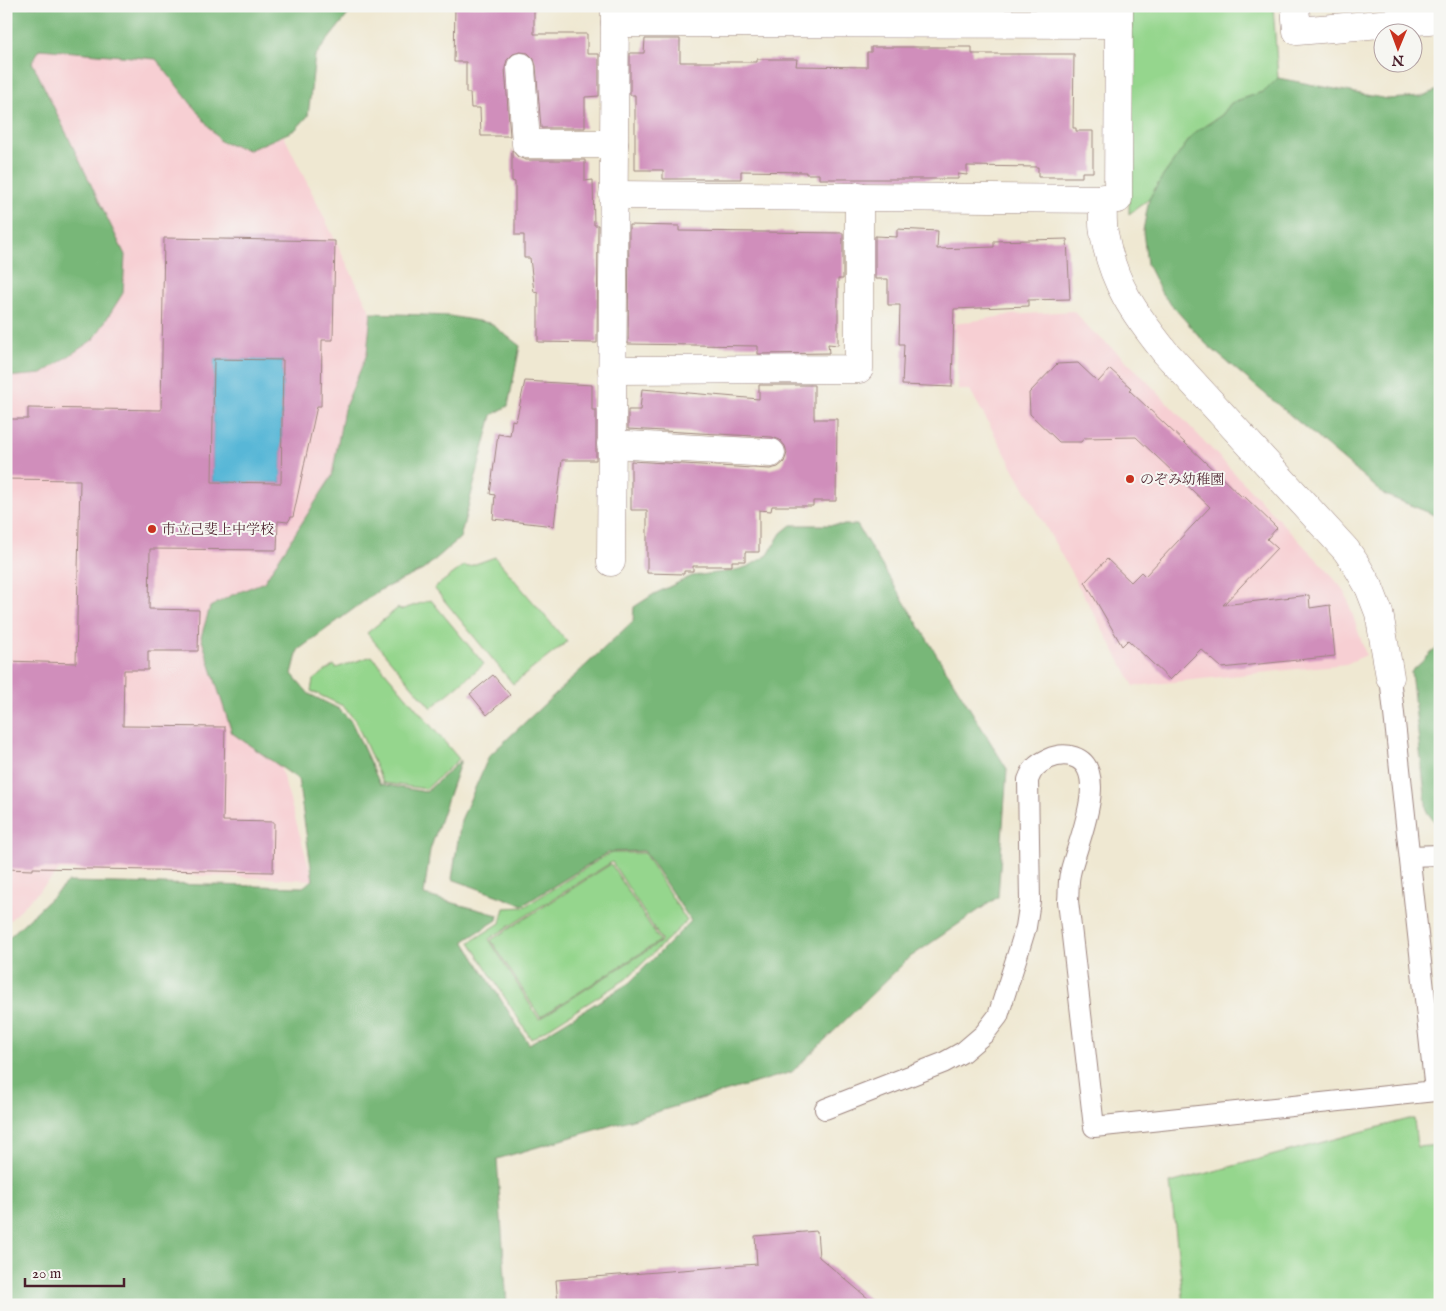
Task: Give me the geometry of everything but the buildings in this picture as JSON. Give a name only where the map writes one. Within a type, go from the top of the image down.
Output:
[{"type":"street","points":[[1295,6],[1297,31],[1440,19]]},
{"type":"street","points":[[611,562],[613,195],[615,15],[1119,15],[1118,199],[613,195]]},
{"type":"street","points":[[521,67],[526,144],[614,144]]},
{"type":"street","points":[[612,370],[859,369],[859,196]]},
{"type":"street","points":[[1103,198],[1104,232],[1114,270],[1124,294],[1139,320],[1165,352],[1346,550],[1369,587],[1379,613],[1390,677]]},
{"type":"street","points":[[612,444],[771,454]]},
{"type":"lane","points":[[825,1109],[943,1063],[963,1052],[984,1034],[998,1016],[1020,950],[1030,902],[1028,780],[1036,765],[1056,755],[1079,759],[1088,770],[1091,782],[1089,807],[1069,877],[1068,901],[1094,1127],[1435,1091],[1390,677]]},
{"type":"lane","points":[[1410,856],[1440,855]]},
{"type":"shaded area","name":"市立己斐上中学校","points":[[40,49],[156,59],[221,142],[249,150],[284,136],[371,313],[367,354],[344,409],[332,476],[264,582],[232,595],[210,607],[232,733],[280,766],[313,880],[60,870],[6,924],[6,377],[42,374],[123,293],[125,255],[32,62]]},
{"type":"shaded area","name":"のぞみ幼稚園","points":[[1073,311],[1085,325],[1139,373],[1326,569],[1345,592],[1366,655],[1346,664],[1134,686],[970,390],[958,390],[955,324],[1009,315]]},
{"type":"green space","points":[[6,6],[355,6],[315,56],[308,116],[295,130],[249,150],[221,142],[156,59],[40,49],[32,62],[125,255],[123,293],[94,339],[42,374],[6,377]]},
{"type":"green space","points":[[1131,6],[1273,6],[1278,78],[1265,91],[1231,103],[1222,115],[1194,133],[1149,199],[1129,214]]},
{"type":"green space","points":[[1278,78],[1387,99],[1421,97],[1440,89],[1440,517],[1385,495],[1206,344],[1162,294],[1147,264],[1143,231],[1149,199],[1161,179],[1194,133],[1222,115],[1231,103],[1265,91]]},
{"type":"green space","points":[[371,313],[450,316],[490,323],[520,346],[508,406],[492,415],[460,538],[423,570],[378,591],[298,650],[292,674],[309,694],[339,709],[351,721],[380,784],[426,792],[461,760],[430,850],[424,895],[498,915],[497,920],[464,941],[529,1044],[629,983],[691,921],[644,851],[609,852],[523,905],[452,879],[461,820],[489,756],[633,621],[634,607],[654,594],[692,576],[733,571],[749,566],[768,555],[781,533],[791,525],[857,525],[1007,769],[998,897],[909,958],[792,1072],[497,1159],[507,1305],[6,1305],[6,940],[68,882],[303,887],[313,880],[298,779],[232,733],[201,637],[210,607],[232,595],[264,582],[332,476],[344,409],[367,354]]},
{"type":"green space","points":[[495,557],[567,642],[513,684],[434,588],[465,565],[467,567]]},
{"type":"green space","points":[[431,600],[484,664],[431,708],[367,633],[398,608],[400,610]]},
{"type":"green space","points":[[1440,645],[1440,829],[1427,812],[1411,672]]},
{"type":"green space","points":[[372,656],[459,759],[426,789],[383,783],[355,720],[343,706],[311,691],[313,680],[334,665],[336,668]]},
{"type":"green space","points":[[610,853],[644,853],[687,921],[626,979],[531,1039],[470,942],[500,923],[504,908],[524,907]],"holes":[[[612,862],[662,941],[539,1019],[489,939]]]},
{"type":"green space","points":[[611,864],[660,941],[540,1017],[491,940]]},
{"type":"green space","points":[[1414,1119],[1417,1147],[1440,1145],[1440,1305],[1184,1305],[1170,1183]]},
{"type":"water","points":[[214,359],[283,360],[281,483],[212,482]]},
{"type":"place","name":"のぞみ幼稚園","points":[[1130,479]]},
{"type":"place","name":"市立己斐上中学校","points":[[152,529]]}]
